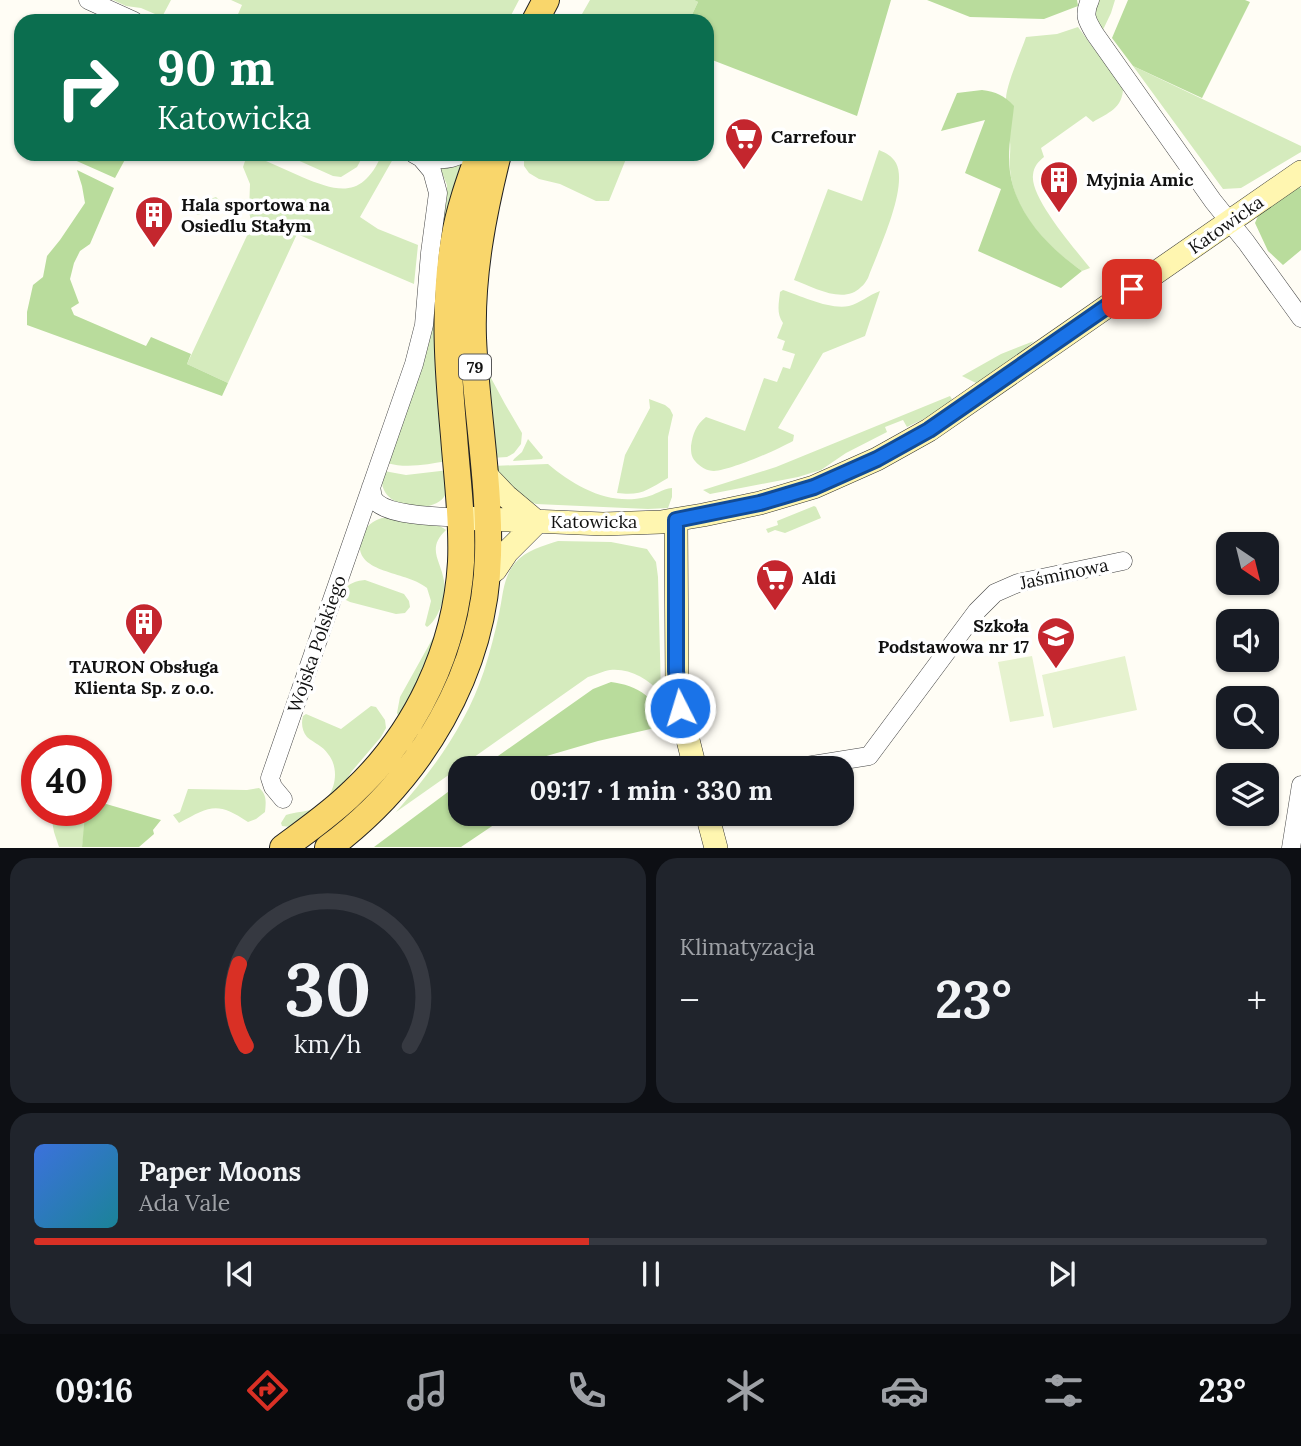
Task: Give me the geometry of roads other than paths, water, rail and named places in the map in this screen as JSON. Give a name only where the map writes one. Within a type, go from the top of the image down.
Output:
[{"type":"main road","name":"79","points":[[283,848],[328,814],[371,774],[403,734],[422,701],[444,648],[454,612],[461,565],[449,379],[449,299],[456,229],[477,161]]},
{"type":"main road","name":"79","points":[[328,848],[390,793],[429,742],[447,711],[477,631],[486,576],[487,518],[473,338],[474,300],[481,233],[496,161]]},
{"type":"street","points":[[88,0],[119,14]]},
{"type":"street","points":[[1090,0],[1087,20],[1213,201],[1301,318]]},
{"type":"street","points":[[423,161],[432,172],[438,193],[426,309],[414,364],[371,487],[372,497],[391,511],[460,517]]},
{"type":"street","name":"Katowicka","points":[[460,517],[603,524],[676,520],[760,503],[814,487],[891,452],[929,430],[1301,172]]},
{"type":"street","points":[[484,473],[537,522],[507,552],[495,570],[486,576]]},
{"type":"street","name":"Wojska Polskiego","points":[[283,799],[273,787],[270,778],[371,487]]},
{"type":"street","points":[[676,520],[677,687],[692,756]]},
{"type":"street","name":"Jaśminowa","points":[[854,758],[869,756],[977,611],[995,593],[1018,583],[1123,561]]},
{"type":"street","points":[[1291,848],[1301,785]]},
{"type":"street","points":[[710,826],[716,848]]},
{"type":"place","name":"Carrefour","points":[[744,171]]},
{"type":"place","name":"Myjnia Amic","points":[[1059,214]]},
{"type":"place","name":"Hala sportowa na Osiedlu Stałym","points":[[154,249]]},
{"type":"place","name":"Aldi","points":[[775,612]]},
{"type":"place","name":"TAURON Obsługa Klienta Sp. z o.o.","points":[[144,656]]},
{"type":"place","name":"Szkoła Podstawowa nr 17","points":[[1056,670]]}]
